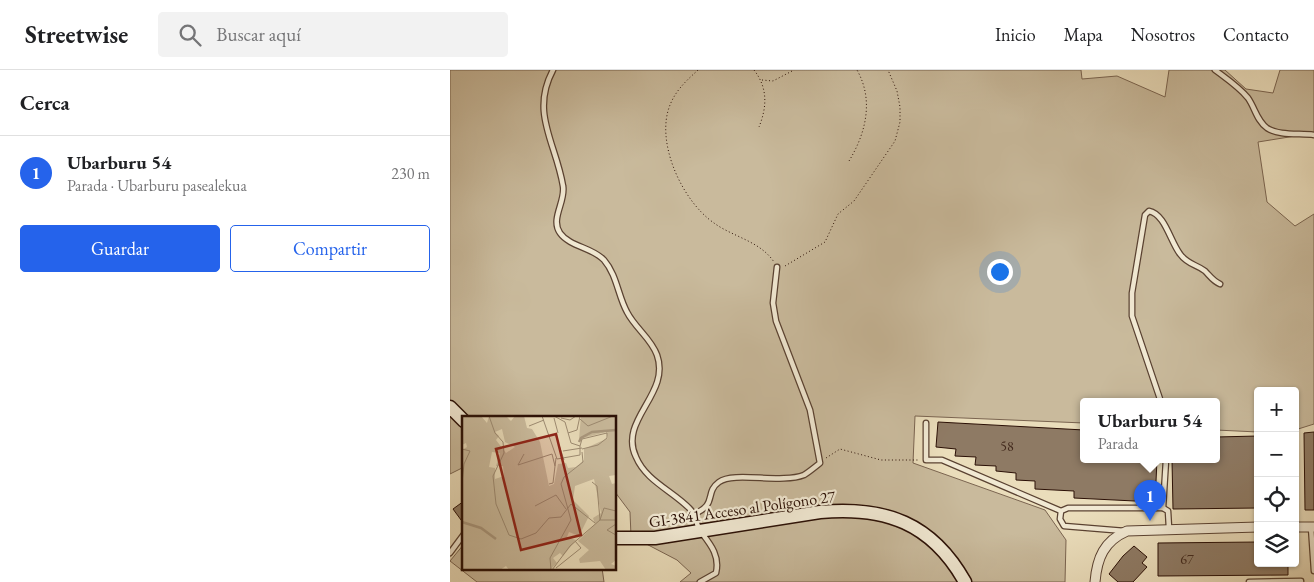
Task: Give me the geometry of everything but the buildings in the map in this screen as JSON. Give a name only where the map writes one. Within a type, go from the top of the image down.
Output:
[{"type":"main road","points":[[450,407],[462,419]]},
{"type":"main road","name":"GI-3841 Acceso al Polígono 27","points":[[616,538],[655,538],[820,512],[847,510],[875,512],[907,523],[934,541],[955,564],[965,582]]},
{"type":"street","points":[[1095,582],[1097,562],[1102,550],[1112,539],[1127,531],[1168,528],[1254,527]]},
{"type":"street","points":[[1299,527],[1313,527]]},
{"type":"lane","points":[[553,70],[544,93],[542,109],[544,123],[558,159],[564,188],[556,225],[560,234],[570,241],[594,252],[604,260],[611,270],[627,312],[651,343],[658,356],[660,370],[657,384],[633,429],[631,442],[635,457],[644,471],[676,495],[694,514],[700,531],[715,553],[718,564],[716,573],[700,582]]},
{"type":"lane","points":[[1215,70],[1240,89],[1249,100],[1260,122],[1267,128],[1274,131],[1314,135]]},
{"type":"lane","points":[[1160,398],[1132,316],[1132,293],[1145,215],[1150,211],[1155,212],[1164,221],[1169,237],[1180,254],[1190,265],[1204,270],[1220,284]]},
{"type":"lane","points":[[694,514],[706,509],[710,503],[712,491],[719,482],[732,478],[783,480],[805,474],[820,463],[810,410],[776,321],[773,302],[777,267]]},
{"type":"lane","points":[[926,423],[926,460],[942,460],[1061,511],[1068,508],[1163,508],[1168,512],[1168,528]]},
{"type":"lane","points":[[1163,508],[1166,463]]},
{"type":"lane","points":[[1061,511],[1060,519],[1064,526],[1127,531]]},
{"type":"lane","points":[[1313,527],[1314,571]]},
{"type":"lane","points":[[450,552],[462,537]]},
{"type":"lane","points":[[1249,582],[1301,581]]},
{"type":"path","points":[[698,70],[677,91],[669,106],[665,124],[670,160],[686,193],[698,208],[714,223],[754,244],[769,256],[777,267],[790,265],[824,242],[838,214],[854,201],[892,146],[900,122],[900,107],[897,91],[888,70]]},
{"type":"path","points":[[754,70],[761,80],[766,108],[759,127]]},
{"type":"path","points":[[761,80],[773,81],[784,77],[794,70]]},
{"type":"path","points":[[850,161],[858,147],[867,113],[867,98],[863,80],[857,70]]},
{"type":"path","points":[[820,463],[840,449],[880,460],[926,460]]},
{"type":"shaded area","points":[[450,70],[1081,70],[1082,79],[1117,76],[1165,97],[1169,70],[1225,70],[1246,89],[1273,93],[1280,70],[1314,70],[1314,133],[1258,142],[1267,202],[1295,226],[1314,214],[1314,424],[1299,429],[1299,387],[1254,387],[1254,432],[1220,430],[1220,398],[1080,398],[1080,423],[915,416],[913,463],[1045,510],[1066,540],[1065,582],[680,582],[691,573],[677,560],[631,536],[630,512],[616,493],[616,416],[462,416],[462,468],[450,474]]},
{"type":"shaded area","points":[[462,546],[462,570],[602,570],[604,582],[477,582],[450,561]]},
{"type":"place","name":"Ubarburu 54","points":[[1150,521]]}]
